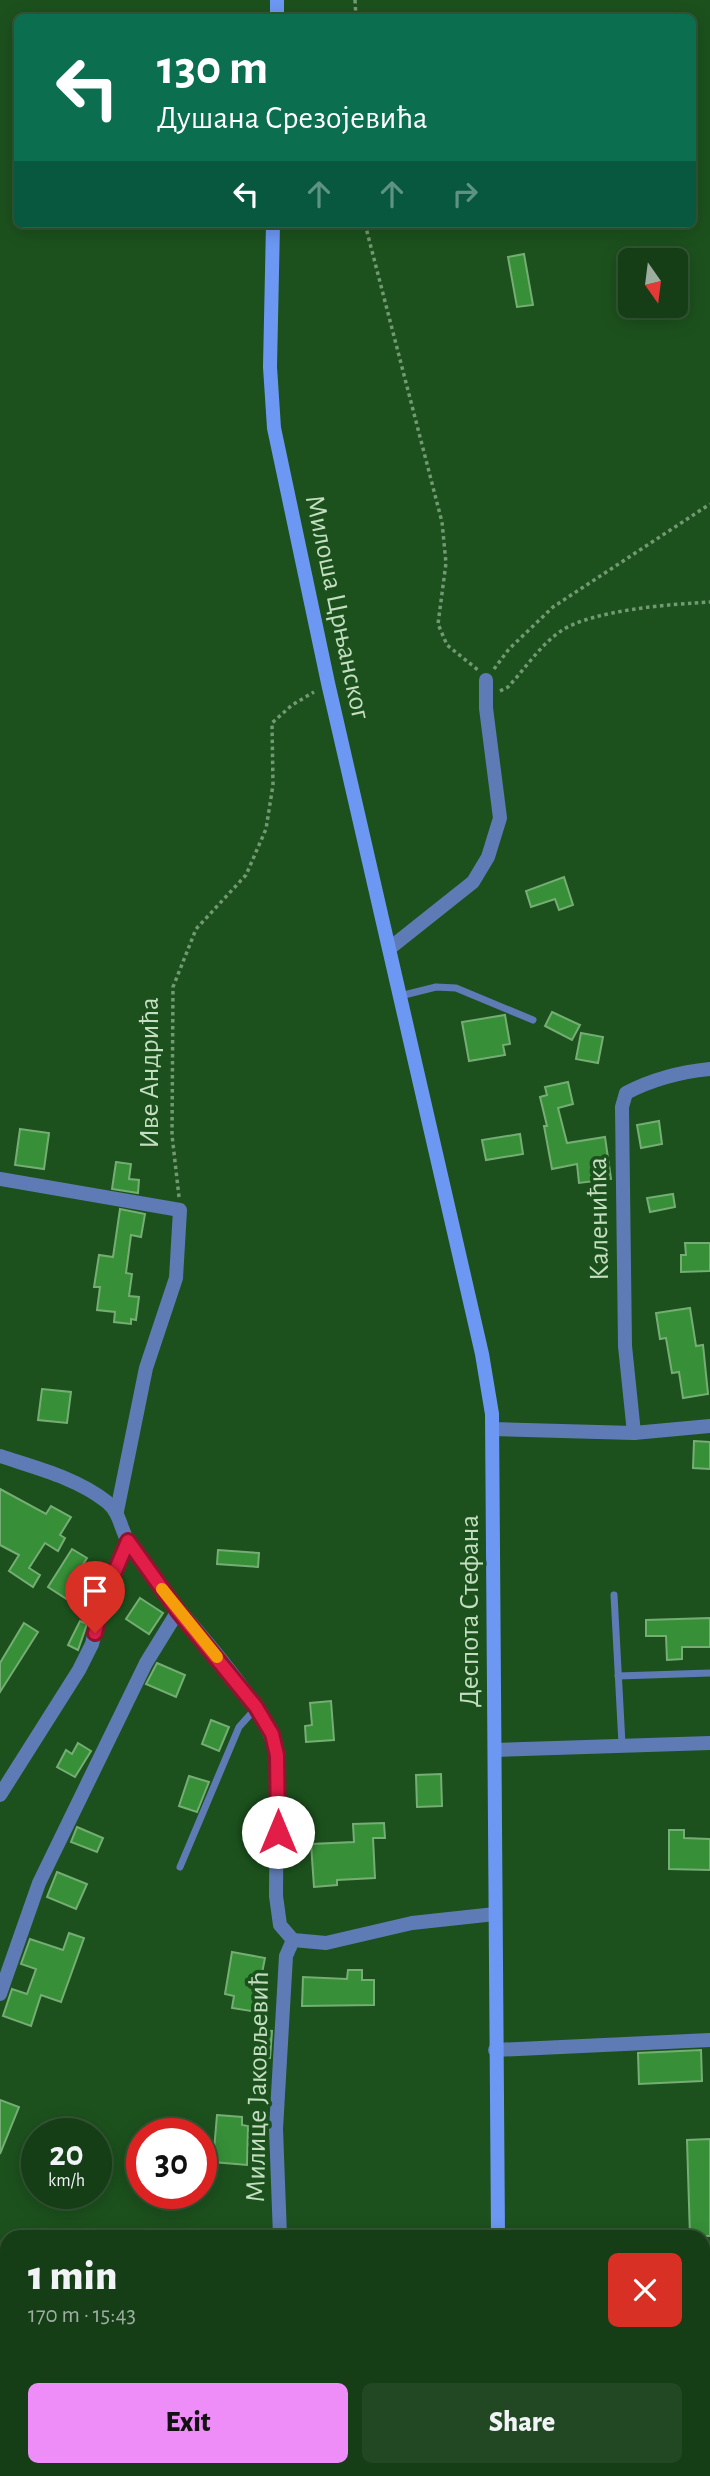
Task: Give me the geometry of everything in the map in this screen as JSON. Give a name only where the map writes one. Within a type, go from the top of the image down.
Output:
[{"type":"main road","name":"Милоша Црњанског","points":[[273,228],[270,367],[274,428],[328,683],[400,996]]},
{"type":"main road","name":"Деспота Стефана","points":[[400,996],[482,1354],[493,1429],[498,2230]]},
{"type":"street","points":[[390,948],[473,881],[488,857],[500,818],[485,687]]},
{"type":"street","name":"Каленићка","points":[[634,1433],[625,1346],[622,1107],[625,1093],[640,1086],[676,1073],[710,1069]]},
{"type":"street","points":[[0,1179],[180,1210],[176,1278],[146,1368],[117,1511],[128,1541],[178,1611],[256,1707],[272,1734],[277,1755],[276,1896],[280,1925],[293,1940],[326,1943],[412,1923],[495,1914]]},
{"type":"street","points":[[493,1429],[634,1433],[710,1426]]},
{"type":"street","points":[[0,1456],[89,1489],[117,1511]]},
{"type":"street","points":[[0,1795],[79,1670],[92,1644],[103,1599],[128,1541]]},
{"type":"street","points":[[0,1994],[39,1883],[146,1663],[178,1611]]},
{"type":"street","points":[[495,1750],[710,1743]]},
{"type":"street","name":"Милице Јаковљевић","points":[[280,2230],[276,2129],[286,1956],[293,1940]]},
{"type":"street","points":[[495,2050],[710,2040]]},
{"type":"lane","points":[[400,996],[436,987],[456,988],[533,1020]]},
{"type":"lane","points":[[614,1595],[622,1745]]},
{"type":"lane","points":[[618,1676],[710,1674]]},
{"type":"lane","points":[[180,1867],[239,1727],[256,1707]]},
{"type":"path","points":[[366,228],[442,522],[446,563],[438,624],[447,645],[485,687],[495,694],[508,687],[560,632],[577,623],[643,608],[710,602]]},
{"type":"path","points":[[485,687],[509,649],[553,607],[710,504]]},
{"type":"path","name":"Иве Андрића","points":[[180,1210],[172,1135],[173,987],[197,929],[246,875],[266,829],[273,785],[272,723],[292,705],[328,683]]},
{"type":"building","points":[[524,254],[533,305],[517,307],[508,257]]},
{"type":"building","points":[[564,877],[573,905],[559,910],[555,899],[531,907],[526,891]]},
{"type":"building","points":[[552,1012],[580,1025],[572,1040],[545,1026]]},
{"type":"building","points":[[505,1015],[510,1044],[503,1045],[505,1055],[469,1061],[462,1022]]},
{"type":"building","points":[[581,1033],[603,1037],[598,1063],[576,1059]]},
{"type":"building","points":[[568,1082],[573,1104],[558,1108],[567,1143],[605,1137],[611,1179],[579,1183],[577,1164],[552,1169],[544,1126],[547,1126],[540,1097],[547,1095],[545,1087]]},
{"type":"building","points":[[659,1121],[662,1144],[641,1148],[637,1125]]},
{"type":"building","points":[[20,1129],[49,1133],[44,1169],[15,1165]]},
{"type":"building","points":[[520,1134],[523,1154],[486,1160],[482,1140]]},
{"type":"building","points":[[116,1162],[131,1164],[129,1179],[139,1180],[138,1193],[112,1189]]},
{"type":"building","points":[[673,1194],[675,1207],[650,1212],[647,1198]]},
{"type":"building","points":[[120,1209],[145,1214],[141,1237],[131,1235],[126,1273],[132,1274],[129,1296],[139,1297],[136,1320],[131,1319],[131,1324],[114,1322],[115,1312],[97,1310],[100,1287],[94,1287],[99,1255],[113,1257]]},
{"type":"building","points":[[685,1243],[710,1243],[710,1271],[681,1272],[681,1255],[686,1255]]},
{"type":"building","points":[[690,1308],[696,1346],[703,1345],[708,1394],[683,1398],[679,1372],[672,1373],[666,1338],[660,1339],[656,1313]]},
{"type":"building","points":[[42,1389],[71,1392],[67,1423],[38,1420]]},
{"type":"building","points":[[694,1441],[710,1442],[710,1469],[693,1468]]},
{"type":"building","points":[[0,1489],[46,1514],[51,1506],[71,1517],[60,1535],[65,1538],[58,1551],[45,1543],[29,1568],[40,1575],[33,1587],[9,1571],[19,1555],[0,1545]]},
{"type":"building","points":[[72,1549],[87,1558],[81,1568],[86,1571],[76,1587],[93,1598],[85,1611],[48,1587]]},
{"type":"building","points":[[218,1550],[259,1553],[258,1567],[217,1564]]},
{"type":"building","points":[[140,1598],[163,1613],[149,1634],[126,1619]]},
{"type":"building","points":[[710,1618],[710,1647],[682,1647],[682,1659],[667,1660],[666,1636],[646,1636],[646,1620]]},
{"type":"building","points":[[80,1621],[87,1624],[78,1650],[68,1645]]},
{"type":"building","points":[[24,1623],[38,1632],[0,1692],[0,1663]]},
{"type":"building","points":[[157,1663],[185,1675],[176,1697],[146,1684]]},
{"type":"building","points":[[331,1701],[334,1740],[306,1742],[305,1726],[312,1725],[310,1703]]},
{"type":"building","points":[[211,1720],[229,1727],[219,1751],[202,1744]]},
{"type":"building","points":[[78,1743],[91,1751],[75,1777],[57,1767],[66,1750],[72,1754]]},
{"type":"building","points":[[441,1774],[442,1806],[417,1807],[416,1775]]},
{"type":"building","points":[[189,1776],[209,1782],[197,1812],[179,1806]]},
{"type":"building","points":[[384,1823],[385,1838],[373,1838],[375,1878],[337,1880],[337,1885],[314,1887],[311,1844],[354,1842],[353,1824]]},
{"type":"building","points":[[77,1827],[103,1838],[97,1852],[71,1842]]},
{"type":"building","points":[[669,1830],[684,1830],[684,1838],[710,1839],[710,1870],[669,1869]]},
{"type":"building","points":[[57,1872],[87,1884],[76,1909],[47,1897]]},
{"type":"building","points":[[69,1933],[84,1938],[61,2002],[41,1995],[31,2026],[3,2016],[12,1989],[27,1994],[36,1969],[21,1964],[30,1939],[63,1950]]},
{"type":"building","points":[[232,1952],[265,1958],[260,1983],[265,1984],[257,2012],[232,2008],[234,1996],[225,1994]]},
{"type":"building","points":[[348,1970],[362,1970],[362,1980],[374,1980],[374,2005],[302,2006],[303,1977],[347,1979]]},
{"type":"building","points":[[260,2030],[272,2031],[270,2058],[257,2057]]},
{"type":"building","points":[[701,2050],[702,2081],[639,2084],[638,2053]]},
{"type":"building","points":[[0,2100],[19,2107],[0,2154]]},
{"type":"building","points":[[217,2115],[242,2117],[242,2125],[248,2126],[247,2165],[217,2162]]},
{"type":"building","points":[[710,2139],[710,2230],[690,2230],[687,2140]]},
{"type":"slow traffic","points":[[162,1589],[217,1657]]},
{"type":"route","points":[[95,1633],[103,1599],[128,1541],[178,1611],[256,1707],[272,1734],[277,1755],[278,1832]]}]
